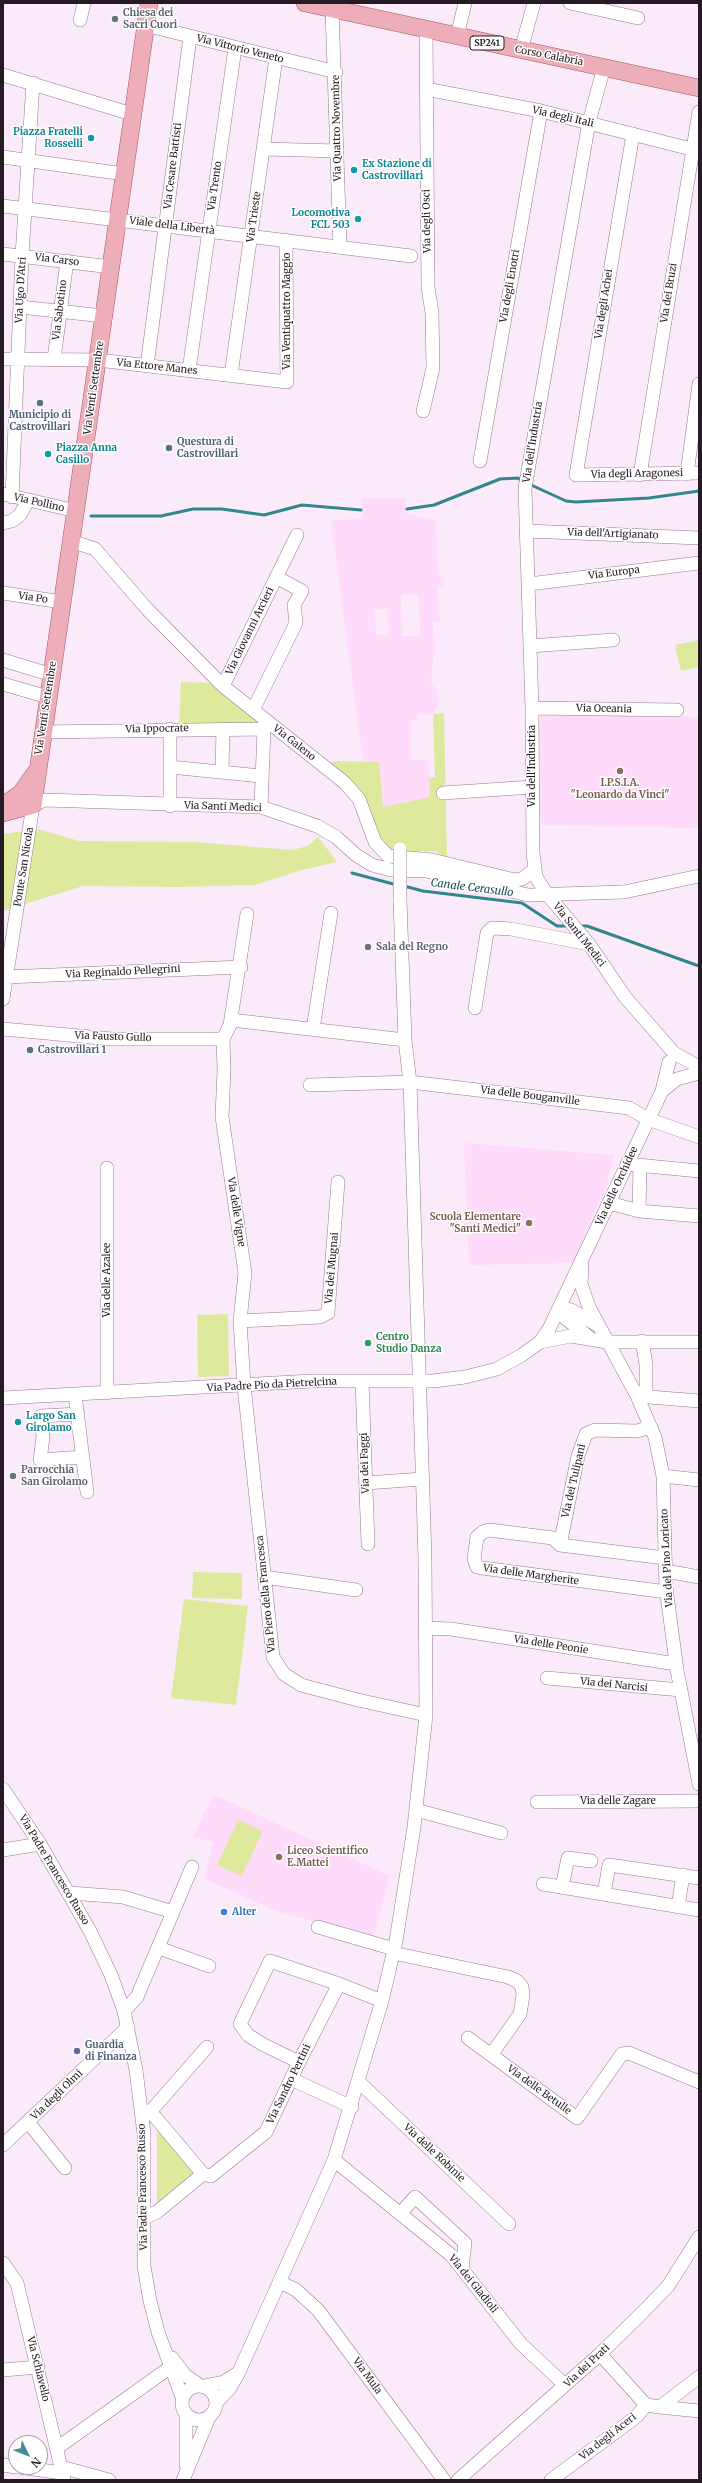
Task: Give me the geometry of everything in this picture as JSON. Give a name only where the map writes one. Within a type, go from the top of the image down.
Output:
[{"type":"main road","name":"Via Venti Settembre","points":[[33,805],[36,772],[52,675],[149,3]]},
{"type":"main road","name":"Corso Calabria","points":[[305,3],[332,9],[351,8],[426,29],[699,87]]},
{"type":"main road","points":[[4,806],[21,793],[36,772]]},
{"type":"main road","points":[[4,806],[33,805]]},
{"type":"street","points":[[80,20],[84,3]]},
{"type":"street","points":[[457,36],[465,3]]},
{"type":"street","points":[[521,50],[534,3]]},
{"type":"street","points":[[570,3],[638,18]]},
{"type":"street","name":"Via Quattro Novembre","points":[[332,9],[336,72],[340,247]]},
{"type":"street","name":"Via Vittorio Veneto","points":[[145,25],[336,72]]},
{"type":"street","name":"Via degli Osci","points":[[423,411],[433,368],[432,313],[428,287],[426,29]]},
{"type":"street","name":"Via Cesare Battisti","points":[[147,366],[190,37]]},
{"type":"street","name":"Via Trento","points":[[189,370],[235,48]]},
{"type":"street","name":"Via Trieste","points":[[231,375],[276,58]]},
{"type":"street","name":"Via dell'Industria","points":[[546,893],[536,877],[535,869],[526,482],[588,122],[604,67]]},
{"type":"street","points":[[3,75],[132,114]]},
{"type":"street","name":"Via Ugo D'Atri","points":[[7,496],[9,435],[18,360],[22,256],[33,83]]},
{"type":"street","name":"Via degli Itali","points":[[426,89],[541,111],[696,150]]},
{"type":"street","name":"Via degli Enotri","points":[[480,461],[541,111]]},
{"type":"street","name":"Via dei Bruzi","points":[[640,475],[696,150],[699,112]]},
{"type":"street","name":"Via degli Achei","points":[[576,475],[633,134]]},
{"type":"street","points":[[264,149],[337,151]]},
{"type":"street","points":[[3,157],[124,174]]},
{"type":"street","name":"Viale della Libertà","points":[[3,206],[411,256]]},
{"type":"street","name":"Via Ventiquattro Maggio","points":[[286,240],[287,382]]},
{"type":"street","name":"Via Carso","points":[[3,254],[111,267]]},
{"type":"street","name":"Via Sabotino","points":[[54,359],[67,261]]},
{"type":"street","points":[[20,307],[60,310],[104,316]]},
{"type":"street","name":"Via Ettore Manes","points":[[3,359],[98,360],[287,382]]},
{"type":"street","points":[[693,474],[699,384]]},
{"type":"street","name":"Via degli Aragonesi","points":[[576,475],[693,474]]},
{"type":"street","name":"Via Pollino","points":[[7,496],[76,511]]},
{"type":"street","points":[[3,523],[12,521],[20,515],[28,500]]},
{"type":"street","name":"Via dell'Artigianato","points":[[528,531],[699,538]]},
{"type":"street","name":"Via Giovanni Arcieri","points":[[223,686],[297,535]]},
{"type":"street","name":"Via Galeno","points":[[71,541],[95,549],[147,609],[223,686],[252,710],[267,726],[345,783],[359,799],[375,842],[388,856],[432,860],[515,880],[522,879],[535,869]]},
{"type":"street","name":"Via Europa","points":[[529,584],[699,562]]},
{"type":"street","name":"Via Giovanni Arcieri","points":[[252,710],[296,623],[294,606],[302,591],[276,577]]},
{"type":"street","name":"Via Po","points":[[3,594],[62,602]]},
{"type":"street","points":[[530,646],[613,640]]},
{"type":"street","points":[[3,660],[52,675]]},
{"type":"street","points":[[3,684],[48,697]]},
{"type":"street","name":"Via Oceania","points":[[532,708],[677,710]]},
{"type":"street","points":[[261,807],[261,776],[267,726]]},
{"type":"street","name":"Via Ippocrate","points":[[42,732],[223,729],[267,726]]},
{"type":"street","points":[[170,729],[170,806]]},
{"type":"street","points":[[222,771],[223,729]]},
{"type":"street","points":[[170,767],[261,776]]},
{"type":"street","points":[[444,792],[532,787]]},
{"type":"street","name":"Via Santi Medici","points":[[33,805],[54,799],[170,806],[261,807],[317,826],[372,865],[391,870],[426,871],[528,895],[546,893],[589,944],[625,997],[660,1039],[698,1071]]},
{"type":"street","name":"Ponte San Nicola","points":[[3,999],[33,805]]},
{"type":"street","points":[[184,2476],[208,2417],[216,2404],[230,2388],[239,2372],[334,2160],[352,2107],[382,2002],[393,1951],[416,1810],[426,1715],[425,1628],[410,1082],[405,1040],[400,900],[400,849]]},
{"type":"street","points":[[546,893],[624,892],[699,876]]},
{"type":"street","points":[[313,1029],[331,913]]},
{"type":"street","points":[[223,1039],[231,1020],[241,967],[247,914]]},
{"type":"street","points":[[475,1008],[487,933],[492,928],[511,929],[589,944]]},
{"type":"street","name":"Via Reginaldo Pellegrini","points":[[5,981],[241,967]]},
{"type":"street","points":[[231,1020],[405,1040]]},
{"type":"street","name":"Via Fausto Gullo","points":[[3,1029],[112,1039],[223,1039]]},
{"type":"street","name":"Via delle Vigne","points":[[223,1039],[224,1070],[222,1117],[245,1273],[240,1321],[244,1386]]},
{"type":"street","name":"Via Santi Medici","points":[[660,1039],[669,1062],[685,1061]]},
{"type":"street","points":[[669,1062],[698,1071]]},
{"type":"street","name":"Via delle Orchidee","points":[[560,1308],[662,1091],[669,1062]]},
{"type":"street","points":[[662,1091],[677,1079],[698,1071]]},
{"type":"street","name":"Via delle Bouganville","points":[[310,1085],[410,1082],[629,1108],[648,1119],[699,1137]]},
{"type":"street","points":[[627,1164],[699,1171]]},
{"type":"street","points":[[639,1211],[640,1166]]},
{"type":"street","name":"Via delle Azalee","points":[[107,1168],[108,1393]]},
{"type":"street","name":"Via dei Mugnai","points":[[240,1321],[320,1317],[328,1313],[338,1182]]},
{"type":"street","points":[[609,1203],[639,1211],[699,1216]]},
{"type":"street","name":"Via del Pino Loricato","points":[[582,1260],[581,1284],[607,1342],[642,1396],[655,1436],[663,1476],[667,1592],[676,1664],[699,1784]]},
{"type":"street","points":[[560,1308],[571,1310],[599,1326]]},
{"type":"street","points":[[560,1308],[564,1317],[590,1338]]},
{"type":"street","name":"Via Padre Pio da Pietrelcina","points":[[3,1398],[244,1386],[312,1381],[419,1382],[465,1377],[497,1369],[522,1355],[540,1342],[560,1308]]},
{"type":"street","points":[[540,1342],[565,1336],[590,1338],[607,1342],[699,1342]]},
{"type":"street","points":[[642,1341],[646,1364],[642,1396],[699,1401]]},
{"type":"street","name":"Via dei Faggi","points":[[362,1381],[368,1544]]},
{"type":"street","name":"Via Piero della Francesca","points":[[244,1386],[273,1657],[284,1674],[301,1684],[358,1700],[426,1715]]},
{"type":"street","points":[[75,1394],[87,1492]]},
{"type":"street","points":[[78,1414],[41,1416],[43,1437],[40,1460],[82,1457]]},
{"type":"street","name":"Via dei Tulipani","points":[[560,1545],[578,1456],[586,1434],[595,1430],[637,1431],[651,1427]]},
{"type":"street","points":[[663,1476],[699,1480]]},
{"type":"street","points":[[366,1483],[422,1479]]},
{"type":"street","name":"Via delle Margherite","points":[[667,1592],[477,1567],[475,1563],[477,1537],[483,1532],[489,1530],[553,1538],[560,1545],[666,1564],[699,1577]]},
{"type":"street","points":[[264,1577],[356,1590]]},
{"type":"street","name":"Via delle Peonie","points":[[425,1628],[451,1629],[676,1664]]},
{"type":"street","name":"Via dei Narcisi","points":[[547,1678],[681,1690]]},
{"type":"street","name":"Via Padre Francesco Russo","points":[[3,1789],[40,1844],[70,1894],[111,1975],[124,2012],[145,2111],[144,2266],[150,2301],[158,2332],[167,2351],[182,2397]]},
{"type":"street","name":"Via delle Zagare","points":[[537,1802],[699,1801]]},
{"type":"street","points":[[416,1810],[501,1833]]},
{"type":"street","points":[[3,1850],[40,1844]]},
{"type":"street","points":[[562,1887],[568,1858],[591,1861]]},
{"type":"street","points":[[604,1894],[609,1865],[699,1878]]},
{"type":"street","points":[[124,2012],[137,1997],[192,1867]]},
{"type":"street","points":[[678,1906],[683,1875]]},
{"type":"street","points":[[543,1884],[699,1910]]},
{"type":"street","points":[[70,1894],[123,1897],[173,1912]]},
{"type":"street","points":[[318,1927],[393,1951],[508,1977],[517,1981],[522,1987],[523,1995],[520,2014],[491,2055]]},
{"type":"street","points":[[159,1948],[209,1966]]},
{"type":"street","points":[[299,2062],[262,2044],[248,2035],[240,2024],[270,1961],[339,1984],[382,2002]]},
{"type":"street","name":"Via Sandro Pertini","points":[[144,2218],[157,2212],[202,2174],[211,2176],[266,2132],[299,2062],[339,1984]]},
{"type":"street","name":"Via degli Olmi","points":[[3,2146],[128,2027]]},
{"type":"street","name":"Via delle Betulle","points":[[468,2038],[577,2118],[622,2054],[629,2053],[699,2082]]},
{"type":"street","points":[[202,2174],[145,2111],[207,2046]]},
{"type":"street","points":[[291,2079],[352,2107]]},
{"type":"street","name":"Via delle Robinie","points":[[359,2082],[509,2224]]},
{"type":"street","points":[[28,2122],[64,2168]]},
{"type":"street","name":"Via dei Gladioli","points":[[334,2160],[451,2255],[521,2344],[566,2385]]},
{"type":"street","points":[[400,2214],[415,2197],[465,2244],[462,2268]]},
{"type":"street","name":"Via dei Prati","points":[[458,2480],[600,2354],[668,2286],[699,2237]]},
{"type":"street","name":"Via Schiavello","points":[[3,2263],[17,2283],[62,2473]]},
{"type":"street","name":"Via Mula","points":[[280,2282],[296,2290],[318,2310],[444,2480]]},
{"type":"street","name":"Via Padre Francesco Russo","points":[[167,2351],[185,2375],[202,2386]]},
{"type":"street","points":[[600,2354],[646,2405],[699,2411]]},
{"type":"street","points":[[56,2448],[172,2366]]},
{"type":"street","points":[[3,2370],[38,2367]]},
{"type":"street","points":[[208,2417],[194,2420],[186,2415],[181,2406],[182,2397],[188,2388],[224,2382],[239,2372]]},
{"type":"street","points":[[660,2407],[699,2377]]},
{"type":"street","points":[[202,2386],[213,2393],[216,2404]]},
{"type":"street","name":"Via degli Aceri","points":[[551,2480],[636,2417],[646,2405]]},
{"type":"street","points":[[184,2476],[186,2415]]},
{"type":"street","points":[[48,2471],[109,2480]]},
{"type":"shaded area","points":[[361,498],[405,498],[407,514],[436,521],[438,567],[439,574],[443,575],[444,586],[437,586],[440,621],[433,621],[434,650],[431,683],[437,691],[439,704],[433,714],[417,714],[417,720],[410,721],[411,760],[428,760],[431,793],[430,797],[422,800],[389,807],[383,807],[379,762],[363,761],[331,521],[363,518]],"holes":[[[401,595],[419,595],[420,636],[402,636]],[[375,609],[388,609],[389,635],[376,635]]]},
{"type":"shaded area","name":"I.P.S.I.A. \"Leonardo da Vinci\"","points":[[540,715],[699,717],[699,828],[541,825]]},
{"type":"shaded area","name":"Scuola Elementare \"Santi Medici\"","points":[[464,1143],[614,1155],[607,1183],[573,1263],[469,1265]]},
{"type":"shaded area","name":"Liceo Scientifico E.Mattei","points":[[213,1794],[390,1876],[373,1939],[274,1910],[205,1879],[213,1842],[193,1837]]},
{"type":"green space","points":[[699,640],[699,667],[681,671],[675,645]]},
{"type":"green space","points":[[181,682],[216,683],[260,720],[259,724],[179,727]]},
{"type":"green space","points":[[444,713],[447,858],[444,858],[436,851],[389,852],[330,764],[335,761],[379,762],[383,807],[430,797],[429,778],[435,777],[433,714]]},
{"type":"green space","points":[[38,829],[79,841],[194,842],[293,850],[307,846],[318,837],[337,862],[302,870],[255,885],[180,887],[83,886],[3,911],[3,834]]},
{"type":"green space","points":[[228,1314],[229,1376],[198,1377],[197,1315]]},
{"type":"green space","points":[[193,1572],[242,1573],[242,1599],[192,1598]]},
{"type":"green space","points":[[184,1599],[248,1606],[236,1705],[171,1698]]},
{"type":"green space","points":[[238,1820],[263,1831],[242,1876],[217,1865]]},
{"type":"green space","points":[[157,2125],[190,2165],[194,2173],[157,2208]]},
{"type":"waterway","points":[[407,509],[434,505],[500,479],[518,478],[522,481]]},
{"type":"waterway","points":[[529,484],[566,501],[576,502],[649,498],[699,491]]},
{"type":"waterway","points":[[91,516],[161,516],[193,509],[222,509],[264,515],[302,505],[361,510]]},
{"type":"waterway","name":"Canale Cerasullo","points":[[352,873],[397,885]]},
{"type":"waterway","name":"Canale Cerasullo","points":[[404,886],[423,891],[522,903],[557,926],[568,926]]},
{"type":"waterway","name":"Canale Cerasullo","points":[[578,926],[587,926],[699,966]]},
{"type":"place","name":"Chiesa dei Sacri Cuori","points":[[115,19]]},
{"type":"place","name":"Piazza Fratelli Rosselli","points":[[91,138]]},
{"type":"place","name":"Ex Stazione di Castrovillari","points":[[354,170]]},
{"type":"place","name":"Locomotiva FCL 503","points":[[358,219]]},
{"type":"place","name":"Municipio di Castrovillari","points":[[40,403]]},
{"type":"place","name":"Questura di Castrovillari","points":[[169,448]]},
{"type":"place","name":"Piazza Anna Casillo","points":[[48,454]]},
{"type":"place","name":"I.P.S.I.A. \"Leonardo da Vinci\"","points":[[620,771]]},
{"type":"place","name":"Sala del Regno","points":[[368,947]]},
{"type":"place","name":"Castrovillari 1","points":[[30,1050]]},
{"type":"place","name":"Scuola Elementare \"Santi Medici\"","points":[[529,1223]]},
{"type":"place","name":"Centro Studio Danza","points":[[368,1343]]},
{"type":"place","name":"Largo San Girolamo","points":[[18,1422]]},
{"type":"place","name":"Parrocchia San Girolamo","points":[[13,1476]]},
{"type":"place","name":"Liceo Scientifico E.Mattei","points":[[279,1857]]},
{"type":"place","name":"Alter","points":[[224,1912]]},
{"type":"place","name":"Guardia di Finanza","points":[[77,2051]]}]
